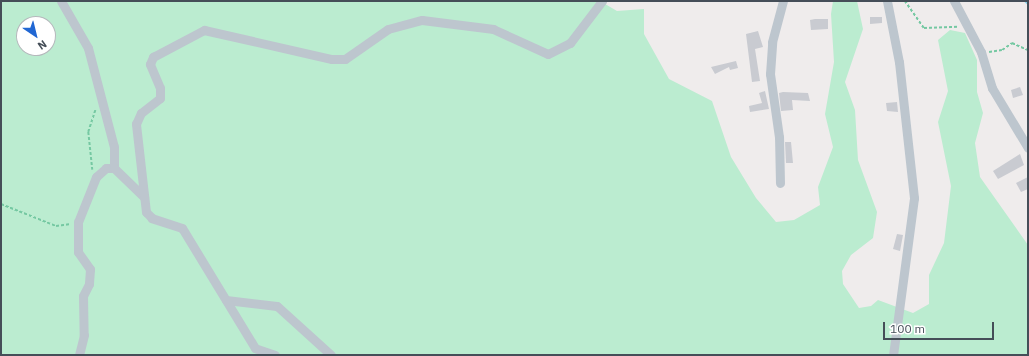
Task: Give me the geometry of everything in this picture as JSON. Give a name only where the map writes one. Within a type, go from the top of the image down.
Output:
[{"type":"street","points":[[61,1],[88,48],[99,101],[114,134],[114,168]]},
{"type":"street","points":[[275,355],[255,348],[182,228],[150,216],[144,197],[136,120],[158,102],[161,94],[151,60],[196,32],[210,31],[338,60],[359,52],[388,29],[422,20],[493,28],[548,54],[570,43],[602,1]]},
{"type":"street","points":[[780,183],[779,137],[770,74],[772,42],[783,1]]},
{"type":"street","points":[[887,1],[900,62],[914,198],[893,355]]},
{"type":"street","points":[[954,1],[966,27],[981,52],[992,88],[1028,148]]},
{"type":"street","points":[[80,355],[84,335],[83,296],[89,284],[90,268],[78,252],[78,222],[96,177],[106,168],[114,168],[144,197]]},
{"type":"street","points":[[226,300],[277,306],[332,355]]},
{"type":"path","points":[[905,1],[924,28],[966,27]]},
{"type":"path","points":[[981,52],[1002,50],[1012,43],[1028,50]]},
{"type":"path","points":[[92,172],[88,132],[99,101]]},
{"type":"path","points":[[1,204],[56,226],[78,222]]},
{"type":"green space","points":[[1,1],[600,1],[617,11],[644,9],[644,34],[669,79],[712,101],[731,157],[756,198],[776,222],[794,220],[820,205],[818,187],[833,147],[825,114],[834,62],[831,14],[833,1],[857,1],[863,29],[845,82],[855,110],[858,160],[877,212],[873,238],[851,255],[842,271],[843,284],[859,308],[871,306],[878,300],[913,313],[929,304],[929,275],[944,243],[951,186],[938,122],[948,91],[938,40],[950,30],[965,33],[977,60],[977,92],[983,113],[975,143],[980,177],[1028,245],[1028,355],[1,355]]},
{"type":"building","points":[[870,17],[882,17],[882,23],[870,24]]},
{"type":"building","points":[[828,19],[828,29],[811,30],[810,20]]},
{"type":"building","points":[[758,31],[763,47],[755,49],[760,81],[752,82],[746,34]]},
{"type":"building","points":[[736,61],[738,68],[730,70],[729,67],[715,74],[711,67]]},
{"type":"building","points":[[1020,87],[1023,95],[1013,98],[1011,90]]},
{"type":"building","points":[[765,91],[769,109],[750,112],[749,106],[762,103],[759,93]]},
{"type":"building","points":[[779,93],[808,93],[810,101],[792,100],[793,110],[781,111]]},
{"type":"building","points":[[897,102],[898,112],[887,111],[886,103]]},
{"type":"building","points":[[785,142],[791,142],[793,163],[786,163]]},
{"type":"building","points":[[1020,154],[1024,165],[998,179],[993,171]]},
{"type":"building","points":[[1028,177],[1028,189],[1021,192],[1016,183]]},
{"type":"building","points":[[897,234],[903,235],[900,251],[893,249]]},
{"type":"waterway","points":[[1025,1],[1028,4]]}]
